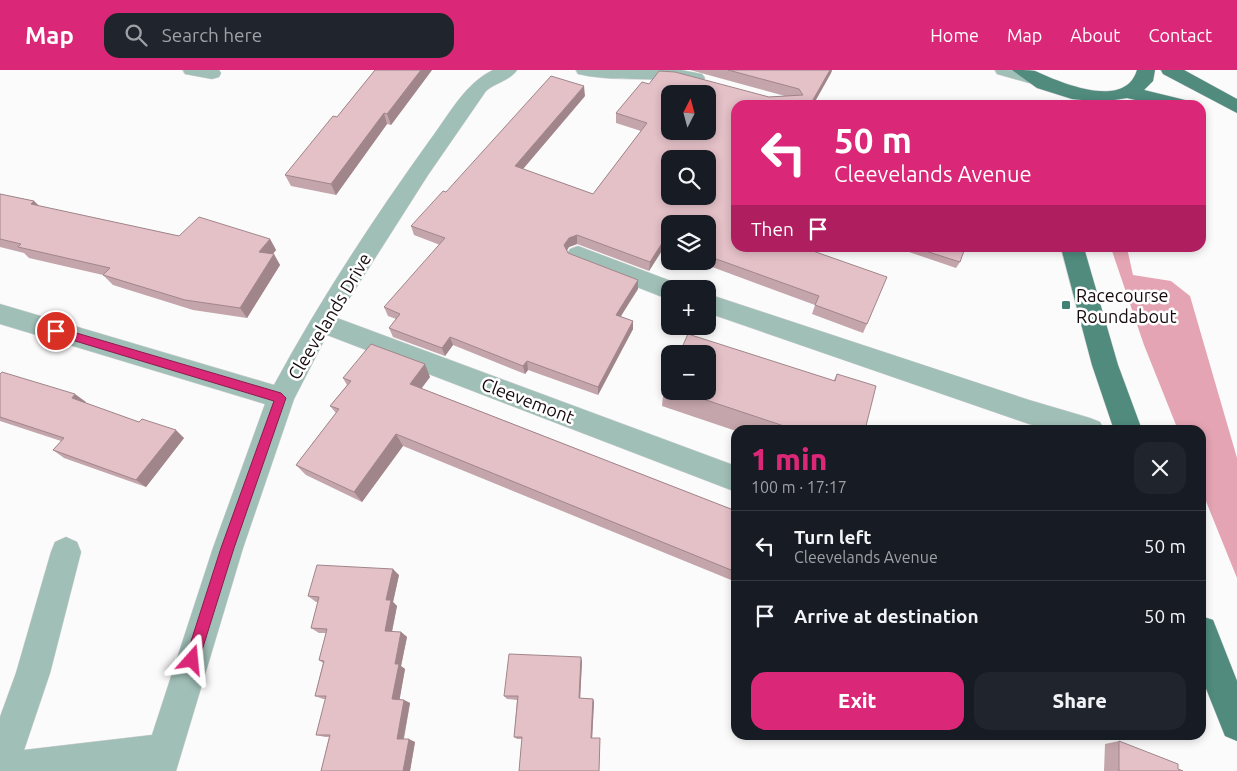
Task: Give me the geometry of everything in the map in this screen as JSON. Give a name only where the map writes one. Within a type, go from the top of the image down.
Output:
[{"type":"main road","points":[[1032,77],[1071,93],[1102,100],[1127,92],[1143,81],[1146,70]]},
{"type":"main road","points":[[1170,70],[1237,107]]},
{"type":"main road","points":[[1032,77],[1046,100]]},
{"type":"main road","points":[[1127,92],[1161,100]]},
{"type":"main road","points":[[1206,111],[1237,118]]},
{"type":"main road","points":[[1073,252],[1105,365],[1126,425]]},
{"type":"main road","points":[[1206,645],[1237,724]]},
{"type":"street","points":[[192,70],[212,74]]},
{"type":"street","name":"Cleevelands Drive","points":[[160,762],[228,548],[281,398],[320,322],[420,170],[479,87],[487,80],[508,70]]},
{"type":"street","points":[[585,70],[617,75],[661,72],[708,82]]},
{"type":"street","points":[[1004,70],[1032,77]]},
{"type":"street","points":[[578,255],[615,272],[661,287]]},
{"type":"street","points":[[716,306],[1019,409],[1073,425]]},
{"type":"street","points":[[0,314],[281,398]]},
{"type":"street","name":"Cleevemont","points":[[320,322],[731,477]]},
{"type":"street","points":[[0,767],[32,673],[66,552]]},
{"type":"street","points":[[0,771],[160,762]]},
{"type":"shaded area","points":[[1112,252],[1128,252],[1133,275],[1171,281],[1190,296],[1237,458],[1237,578],[1206,501],[1206,425],[1176,425],[1144,345]]},
{"type":"building","points":[[375,70],[421,70],[387,114],[384,113],[331,184],[285,175],[333,116],[337,117]]},
{"type":"building","points":[[728,70],[830,70],[813,100],[731,100],[731,252],[816,252],[887,277],[867,324],[815,305],[819,296],[716,259],[716,215],[661,215],[661,245],[650,262],[577,235],[569,238],[564,245],[568,253],[638,280],[616,315],[633,321],[598,387],[527,361],[523,366],[450,337],[442,348],[389,328],[400,314],[384,307],[445,238],[411,226],[443,191],[446,192],[551,76],[584,86],[515,166],[593,194],[647,123],[616,113],[642,82],[649,84],[659,71],[675,72],[769,97],[803,95],[799,89]]},
{"type":"building","points":[[0,194],[34,201],[31,204],[179,236],[199,217],[270,239],[259,252],[274,254],[240,308],[185,300],[103,275],[110,268],[18,247],[21,244],[0,239]]},
{"type":"building","points":[[929,252],[964,252],[960,262]]},
{"type":"building","points":[[688,335],[835,381],[837,374],[876,386],[866,425],[781,425],[706,400],[716,400],[716,345],[683,345]]},
{"type":"building","points":[[371,344],[425,364],[410,384],[731,509],[731,570],[396,434],[354,492],[296,465],[339,409],[330,406],[351,381],[343,378]]},
{"type":"building","points":[[2,372],[75,394],[72,398],[139,422],[142,419],[176,430],[136,480],[53,450],[64,438],[0,417],[0,374]]},
{"type":"building","points":[[317,565],[393,569],[386,600],[391,600],[385,631],[401,632],[395,664],[399,664],[392,699],[404,700],[397,739],[409,739],[403,771],[321,771],[330,735],[316,735],[326,696],[315,696],[324,661],[319,660],[327,629],[311,628],[319,597],[308,596]]},
{"type":"building","points":[[509,654],[581,657],[579,698],[593,699],[591,738],[600,738],[599,771],[519,771],[522,737],[514,737],[518,696],[504,696]]},
{"type":"building","points":[[1119,741],[1178,764],[1178,769],[1183,771],[1119,771]]},
{"type":"place","name":"Racecourse Roundabout","points":[[1066,305]]},
{"type":"route","points":[[56,331],[281,398],[228,548],[192,660]]}]
